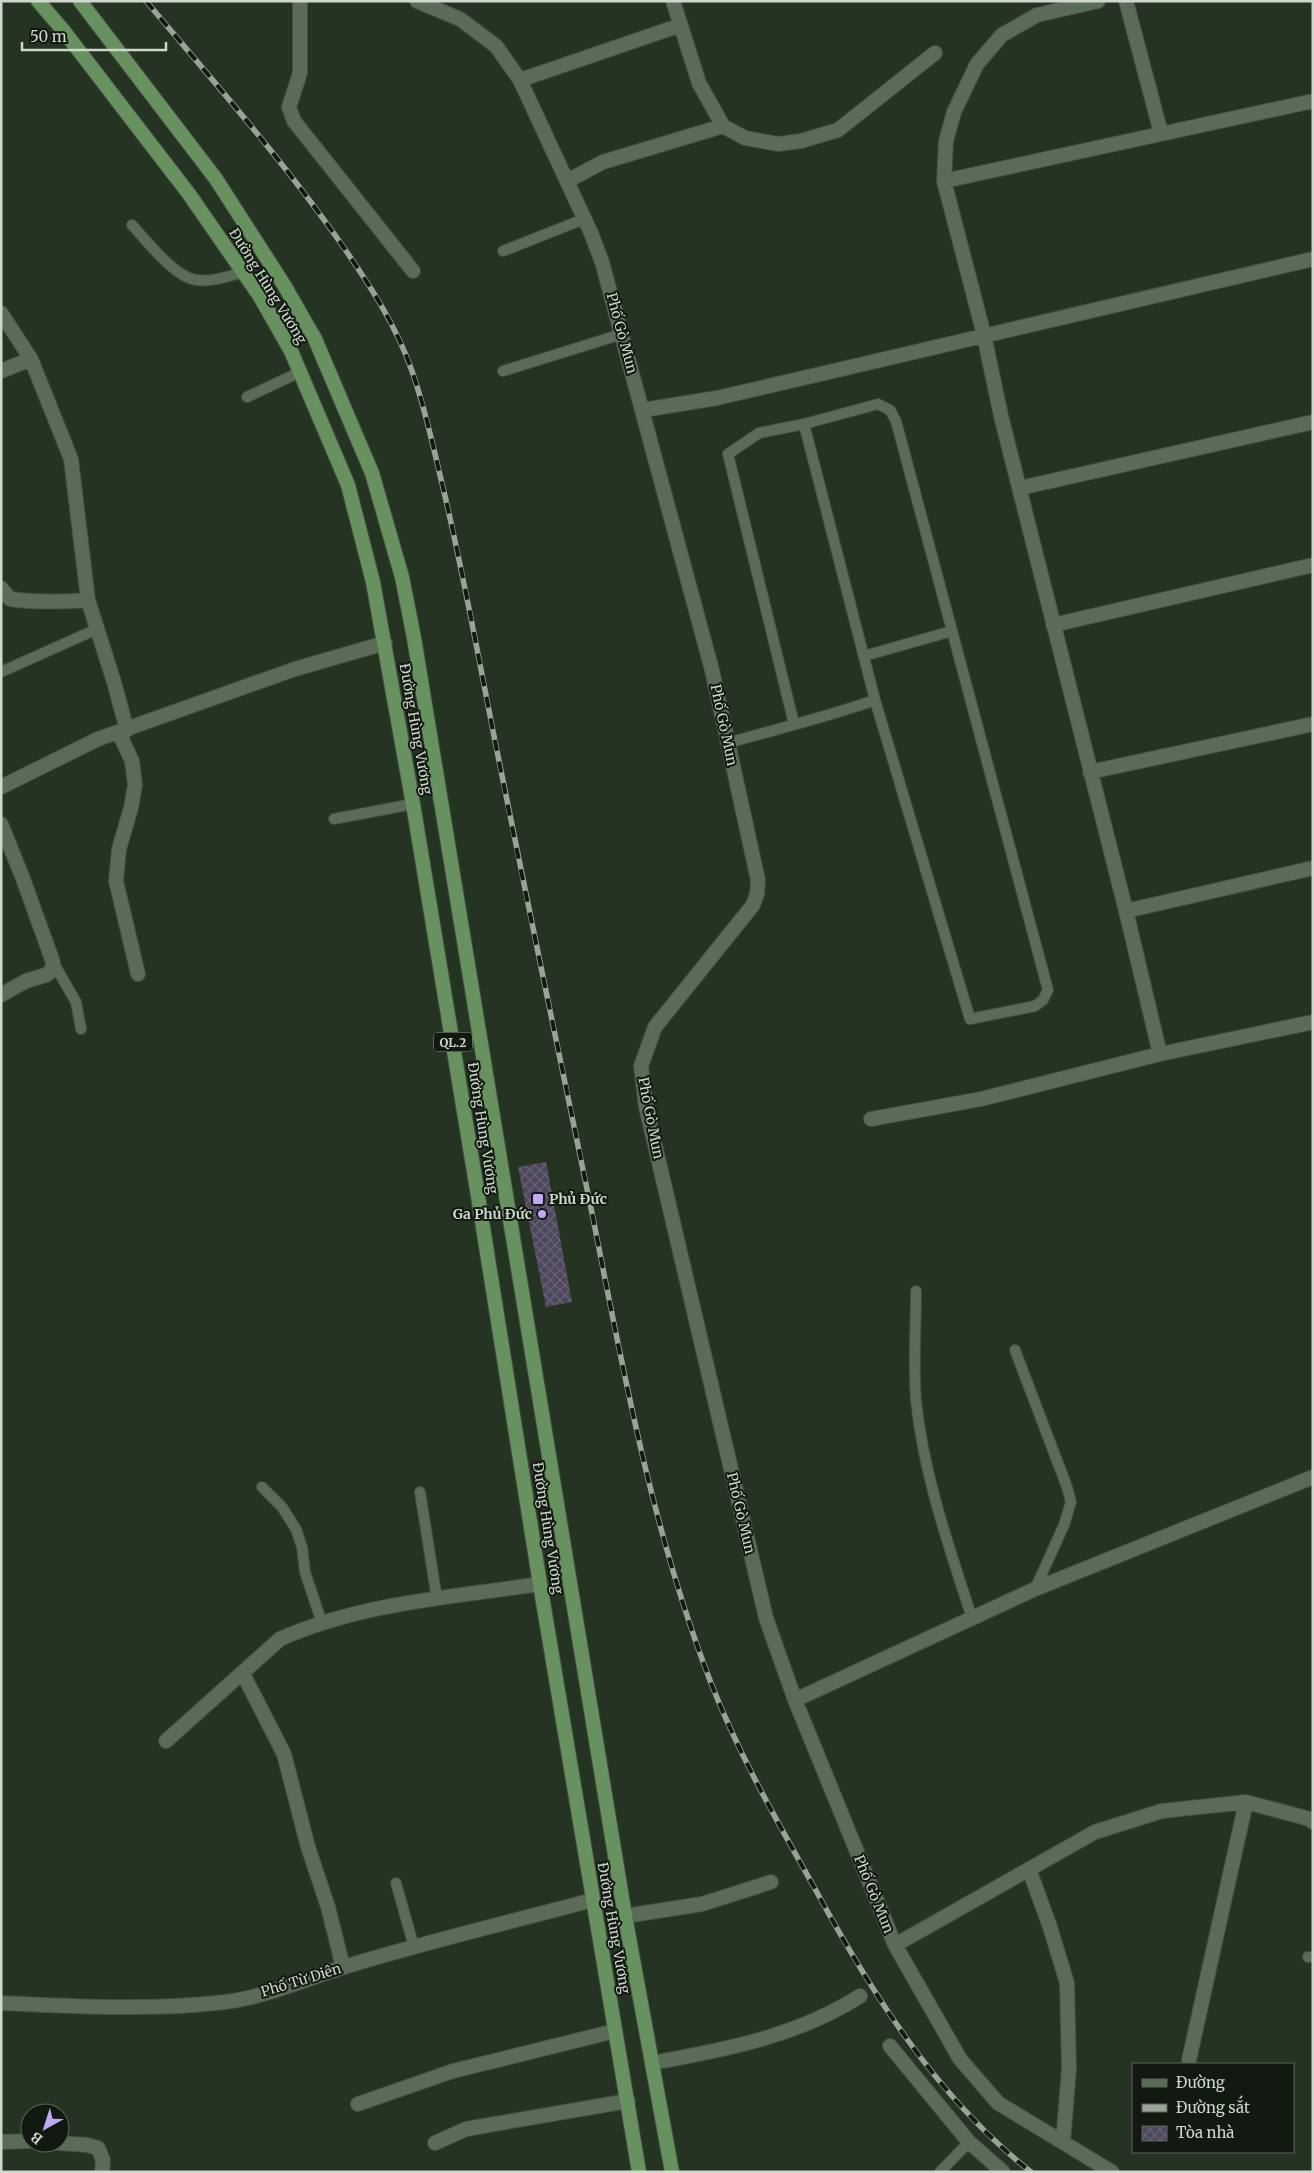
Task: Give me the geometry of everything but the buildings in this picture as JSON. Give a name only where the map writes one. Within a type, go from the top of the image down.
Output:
[{"type":"highway","name":"Đường Hùng Vương","points":[[38,1],[64,30],[189,194],[244,272],[291,351],[348,485],[373,582],[413,804],[540,1584],[640,2172]]},
{"type":"highway","name":"Đường Hùng Vương","points":[[80,1],[216,179],[284,285],[315,339],[375,483],[402,578],[414,638],[626,1916],[672,2172]]},
{"type":"street","points":[[300,1],[300,73],[289,112],[294,121],[412,271]]},
{"type":"street","name":"Phố Gò Mun","points":[[417,1],[460,19],[496,46],[520,80],[602,262],[712,670],[758,880],[757,894],[753,905],[655,1028],[641,1066],[646,1107],[766,1618],[795,1700],[895,1945],[960,2059],[998,2103],[1112,2172]]},
{"type":"street","points":[[673,1],[699,83],[723,126],[745,138],[778,144],[801,141],[838,130],[934,53]]},
{"type":"street","points":[[1098,1],[1037,15],[1002,35],[977,64],[952,119],[946,141],[944,181],[984,335],[1001,416],[1126,911],[1160,1054]]},
{"type":"street","points":[[1126,1],[1161,133]]},
{"type":"street","points":[[520,80],[681,25]]},
{"type":"street","points":[[944,181],[1313,101]]},
{"type":"street","points":[[567,181],[603,162],[723,126]]},
{"type":"street","points":[[643,410],[717,398],[1313,259]]},
{"type":"street","points":[[1,313],[31,359],[71,459],[88,600],[132,761],[135,785],[131,808],[119,849],[116,881],[138,974]]},
{"type":"street","points":[[1,372],[31,359]]},
{"type":"street","points":[[1020,488],[1313,422]]},
{"type":"street","points":[[1053,625],[1313,566]]},
{"type":"street","points":[[1,588],[10,599],[28,602],[88,600]]},
{"type":"street","points":[[1,787],[98,740],[295,669],[385,643]]},
{"type":"street","points":[[1090,772],[1313,724]]},
{"type":"street","points":[[1,824],[53,962],[52,970],[46,975],[26,981],[1,995]]},
{"type":"street","points":[[1126,911],[1313,868]]},
{"type":"street","points":[[871,1119],[981,1099],[1160,1054],[1313,1022]]},
{"type":"street","points":[[795,1700],[1035,1589],[1313,1477]]},
{"type":"street","points":[[166,1741],[280,1640],[322,1623],[363,1611],[540,1584]]},
{"type":"street","points":[[243,1674],[284,1754],[308,1847],[328,1907],[343,1967]]},
{"type":"street","points":[[895,1945],[1095,1832],[1154,1814],[1246,1802],[1310,1819],[1313,1822]]},
{"type":"street","points":[[1189,2060],[1246,1802]]},
{"type":"street","points":[[1029,1869],[1050,1927],[1067,1983],[1069,2069],[1063,2142]]},
{"type":"street","points":[[626,1916],[702,1904],[771,1882]]},
{"type":"street","name":"Phố Từ Diên","points":[[1,2003],[139,2008],[226,2002],[291,1986],[343,1967],[414,1947],[593,1900]]},
{"type":"street","points":[[652,2063],[724,2050],[777,2034],[836,2012],[860,1996]]},
{"type":"street","points":[[358,2104],[453,2071],[616,2031]]},
{"type":"street","points":[[890,2046],[969,2142],[1003,2172]]},
{"type":"street","points":[[434,2144],[466,2129],[628,2101]]},
{"type":"street","points":[[1,2142],[20,2141]]},
{"type":"street","points":[[70,2144],[98,2148],[103,2160],[102,2172]]},
{"type":"lane","points":[[503,251],[584,219]]},
{"type":"lane","points":[[132,225],[179,272],[195,280],[210,280],[244,272]]},
{"type":"lane","points":[[503,370],[622,334]]},
{"type":"lane","points":[[247,397],[300,372]]},
{"type":"lane","points":[[794,724],[728,454],[759,433],[804,424],[878,404],[890,410],[896,421],[1048,990],[1043,1000],[1035,1006],[970,1019],[875,700],[804,424]]},
{"type":"lane","points":[[1,672],[97,629]]},
{"type":"lane","points":[[864,656],[952,631]]},
{"type":"lane","points":[[728,743],[875,700]]},
{"type":"lane","points":[[334,819],[413,804]]},
{"type":"lane","points":[[53,962],[76,1002],[81,1029]]},
{"type":"lane","points":[[916,1291],[916,1399],[918,1418],[933,1498],[972,1618]]},
{"type":"lane","points":[[1015,1350],[1071,1502],[1064,1525],[1035,1589]]},
{"type":"lane","points":[[262,1487],[282,1507],[296,1529],[302,1547],[305,1572],[322,1623]]},
{"type":"lane","points":[[420,1492],[438,1599]]},
{"type":"lane","points":[[396,1883],[414,1947]]},
{"type":"lane","points":[[940,2172],[969,2142]]},
{"type":"railway","points":[[146,1],[271,151],[319,213],[372,290],[406,354],[431,436],[456,543],[616,1336],[642,1453],[672,1569],[722,1710],[746,1762],[773,1812],[836,1926],[883,2004],[908,2041],[965,2111],[997,2143],[1031,2172]]},
{"type":"place","name":"Phủ Đức","points":[[538,1199]]},
{"type":"place","name":"Ga Phủ Đức","points":[[542,1214]]}]
